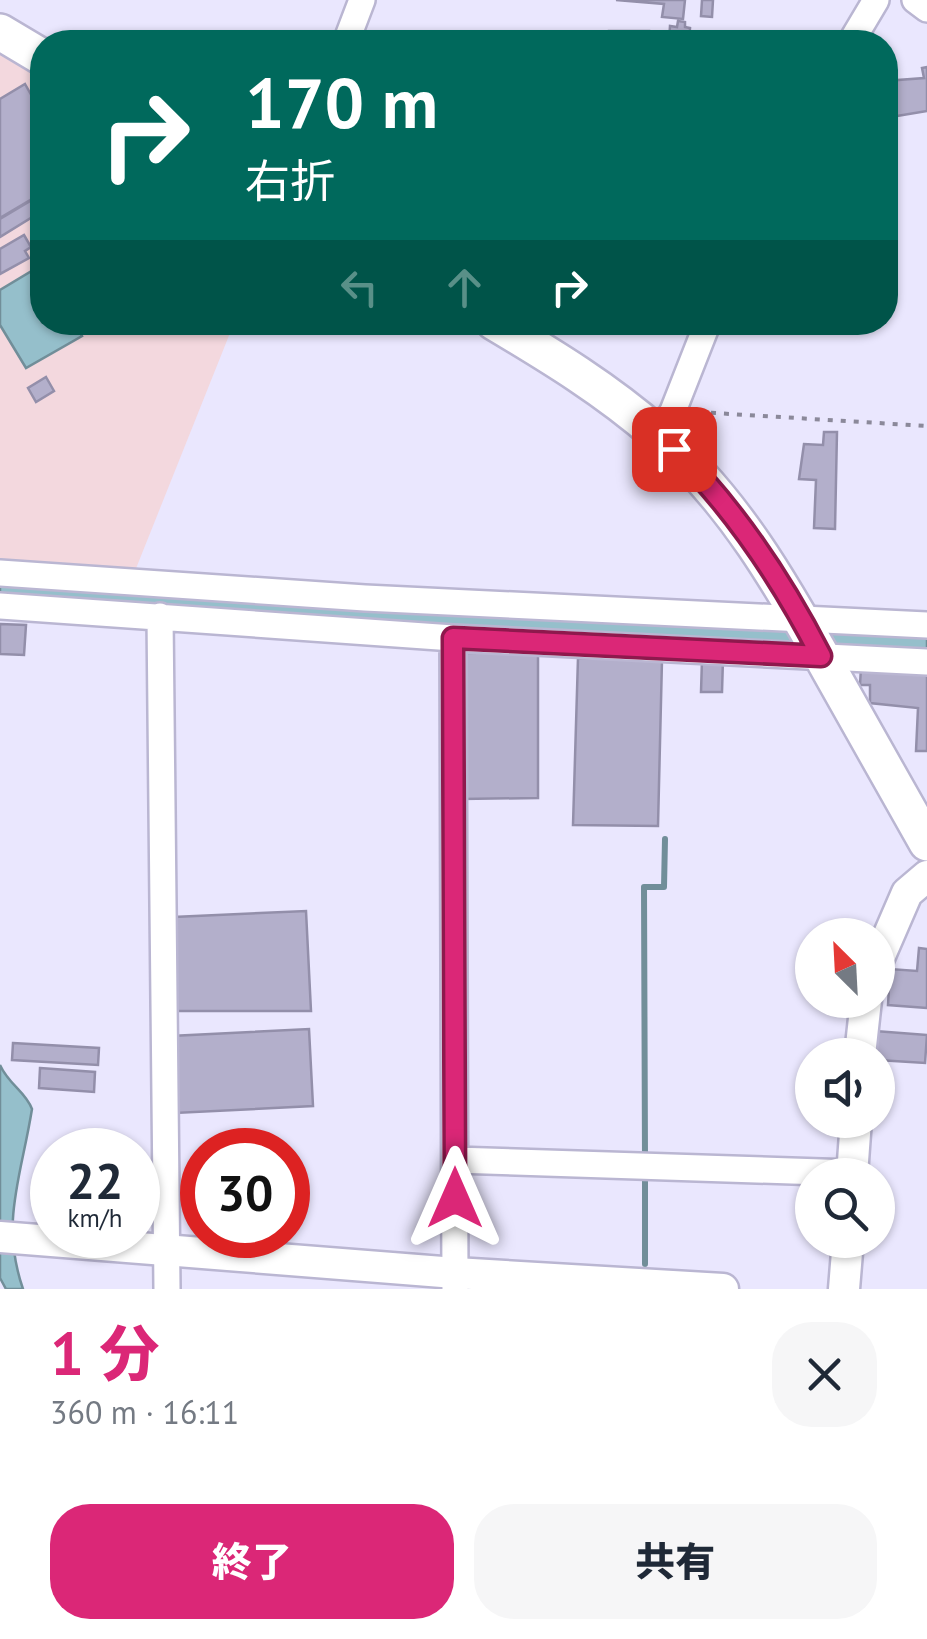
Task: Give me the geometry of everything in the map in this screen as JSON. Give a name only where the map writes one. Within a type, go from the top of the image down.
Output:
[{"type":"main road","points":[[0,32],[30,49]]},
{"type":"main road","points":[[515,335],[610,394],[666,423],[762,554],[927,844]]},
{"type":"street","points":[[351,30],[362,0]]},
{"type":"street","points":[[858,30],[876,0]]},
{"type":"street","points":[[915,0],[927,10]]},
{"type":"street","points":[[666,423],[703,335]]},
{"type":"street","points":[[0,573],[365,598],[811,637],[927,662]]},
{"type":"street","points":[[0,606],[453,638],[811,637],[927,625]]},
{"type":"street","points":[[160,616],[167,1289]]},
{"type":"street","points":[[453,638],[455,1281]]},
{"type":"street","points":[[895,921],[907,893],[927,876]]},
{"type":"street","points":[[454,1160],[795,1172]]},
{"type":"street","points":[[8,1238],[167,1250],[455,1281],[723,1289]]},
{"type":"street","points":[[844,1289],[847,1258]]},
{"type":"path","points":[[666,423],[927,426]]},
{"type":"shaded area","points":[[0,54],[30,72],[30,335],[229,335],[133,576],[0,568]]},
{"type":"shaded area","points":[[30,272],[30,335],[82,336],[26,368],[0,325],[0,290]]},
{"type":"shaded area","points":[[0,582],[927,631],[927,653],[0,601]]},
{"type":"shaded area","points":[[0,1065],[32,1109],[13,1221],[16,1265],[23,1289],[6,1289],[0,1278]]},
{"type":"building","points":[[616,0],[685,0],[683,19],[662,17],[664,4]]},
{"type":"building","points":[[702,0],[713,0],[712,17],[701,16]]},
{"type":"building","points":[[678,21],[685,22],[690,30],[670,30],[670,26],[677,27]]},
{"type":"building","points":[[927,67],[927,111],[898,116],[898,80],[924,78],[922,68]]},
{"type":"building","points":[[25,84],[30,93],[30,200],[0,218],[0,99]]},
{"type":"building","points":[[30,201],[30,218],[0,237],[0,219]]},
{"type":"building","points":[[24,235],[30,245],[25,251],[29,258],[0,274],[0,249]]},
{"type":"building","points":[[46,377],[54,391],[36,402],[28,388]]},
{"type":"building","points":[[824,432],[837,432],[835,529],[814,528],[816,480],[799,479],[804,444],[823,445]]},
{"type":"building","points":[[0,624],[26,625],[24,655],[0,654]]},
{"type":"building","points":[[538,652],[538,798],[462,799],[462,653]]},
{"type":"building","points":[[578,658],[662,660],[658,826],[573,825]]},
{"type":"building","points":[[702,659],[723,659],[722,692],[701,692]]},
{"type":"building","points":[[861,667],[927,669],[927,751],[916,751],[918,708],[870,703],[870,685],[860,685]]},
{"type":"building","points":[[306,911],[311,1011],[174,1011],[174,917]]},
{"type":"building","points":[[919,948],[927,949],[927,1008],[895,1006],[895,969],[917,971]]},
{"type":"building","points":[[309,1029],[313,1106],[175,1113],[171,1036]]},
{"type":"building","points":[[875,1031],[927,1035],[925,1063],[895,1061],[895,1038],[875,1038]]},
{"type":"building","points":[[13,1043],[99,1048],[98,1065],[12,1060]]},
{"type":"building","points":[[40,1068],[95,1072],[94,1092],[39,1088]]},
{"type":"waterway","points":[[645,1158],[644,887],[664,887],[665,839]]},
{"type":"waterway","points":[[645,1173],[645,1264]]},
{"type":"route","points":[[455,1198],[453,638],[821,656],[762,554],[674,449]]}]
